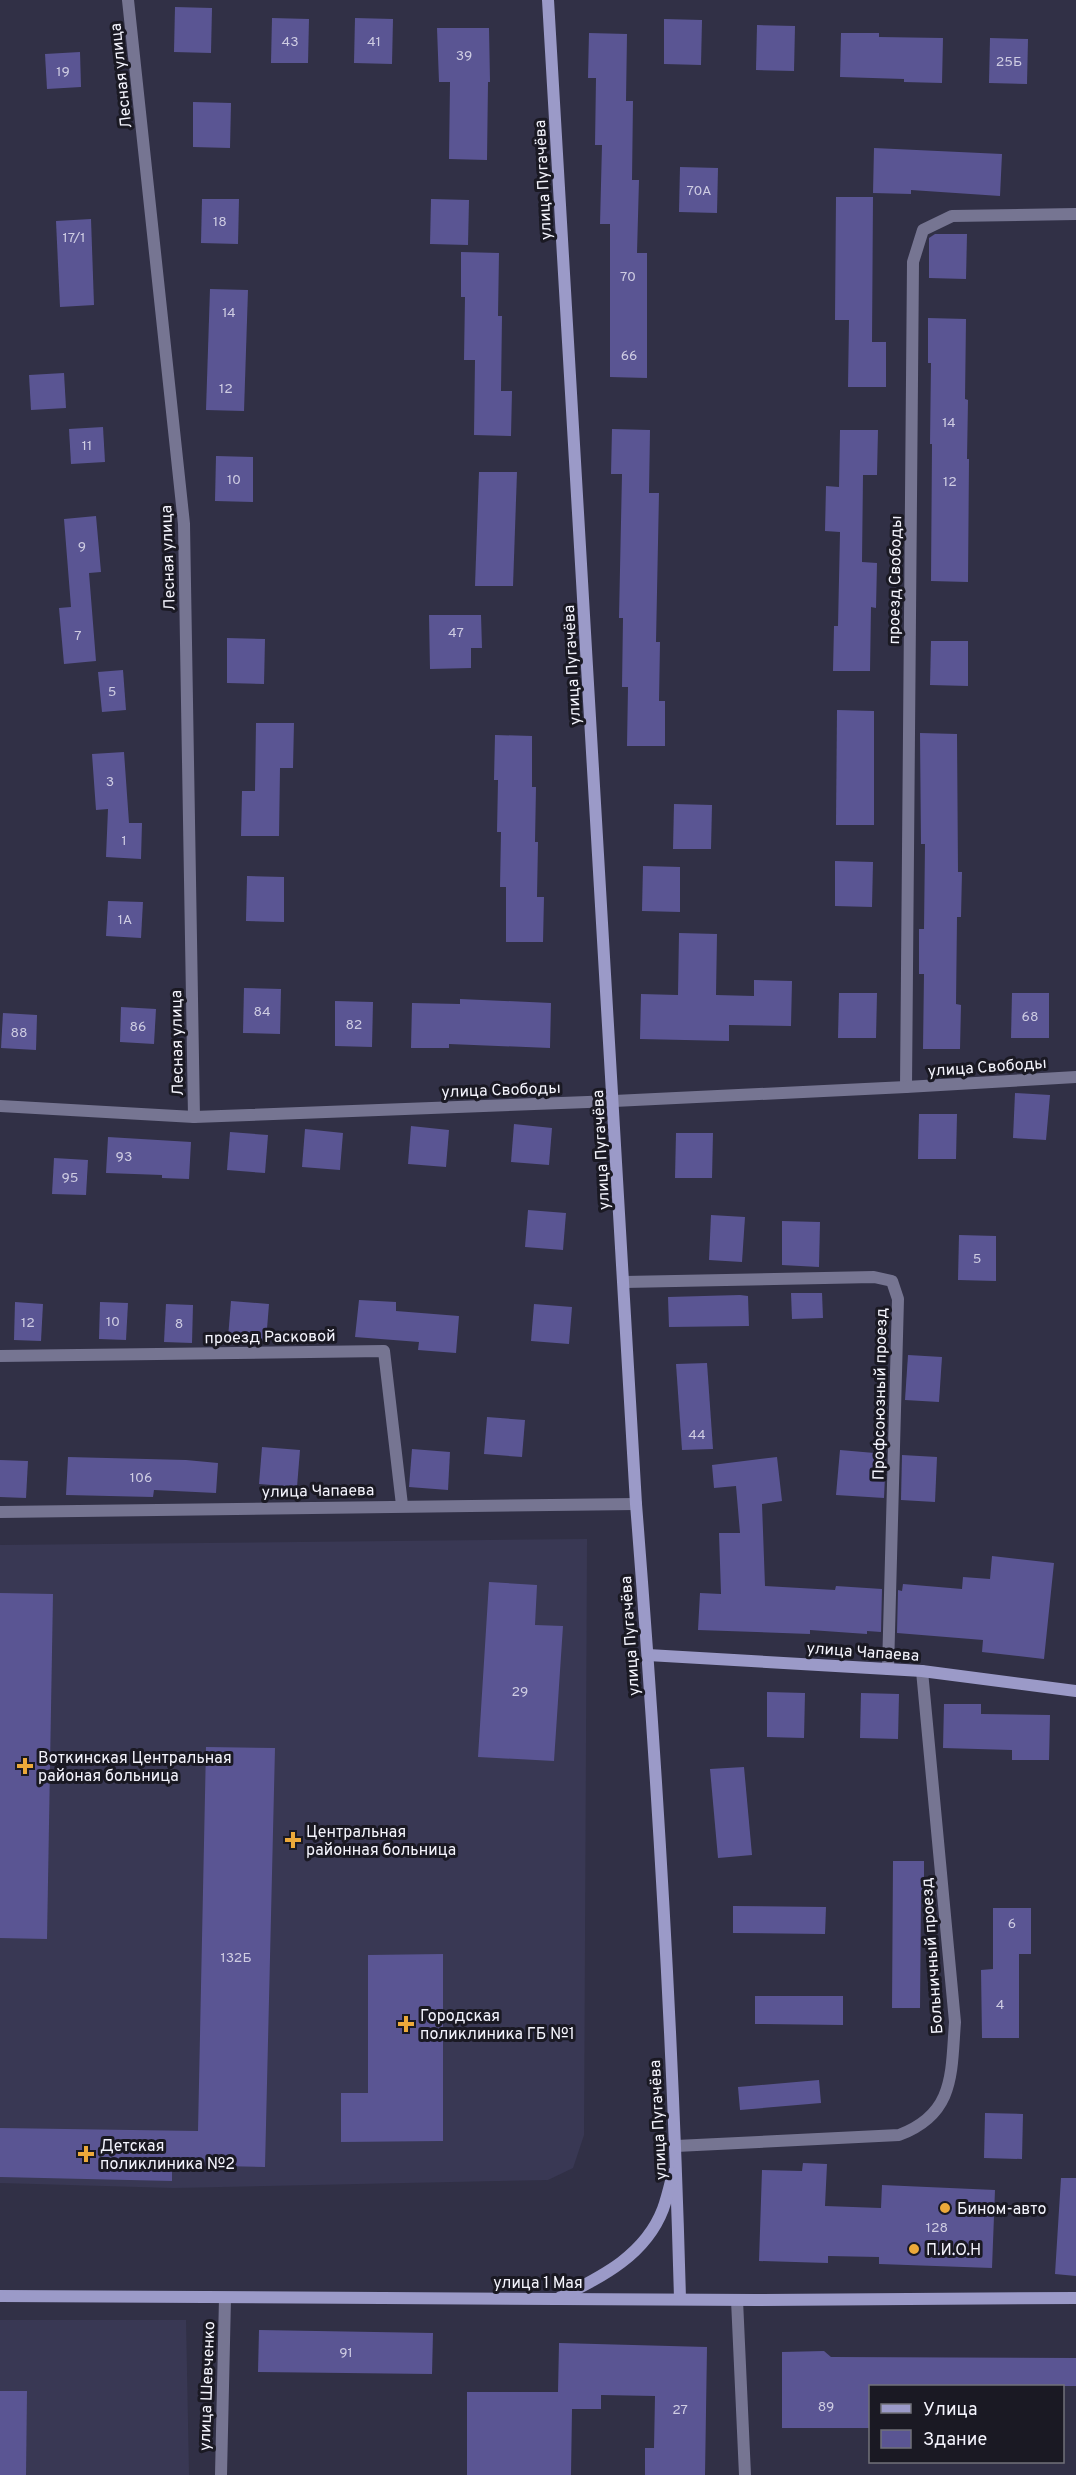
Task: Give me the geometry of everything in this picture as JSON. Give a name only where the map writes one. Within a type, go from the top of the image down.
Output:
[{"type":"main road","name":"улица Пугачёва","points":[[548,0],[636,1504],[648,1655],[676,2146],[680,2299]]},
{"type":"main road","name":"улица Чапаева","points":[[648,1655],[922,1671],[1076,1691]]},
{"type":"main road","points":[[557,2299],[607,2274],[638,2249],[662,2211],[676,2163]]},
{"type":"main road","name":"улица 1 Мая","points":[[0,2296],[737,2300],[1076,2298]]},
{"type":"street","name":"Лесная улица","points":[[128,0],[184,524],[194,1117]]},
{"type":"street","name":"проезд Свободы","points":[[906,1087],[913,262],[923,230],[952,216],[1076,214]]},
{"type":"street","name":"улица Свободы","points":[[0,1106],[194,1117],[614,1101],[1076,1077]]},
{"type":"street","name":"Профсоюзный проезд","points":[[624,1282],[874,1277],[892,1281],[898,1299],[888,1669]]},
{"type":"street","name":"проезд Расковой","points":[[0,1356],[384,1351],[402,1506]]},
{"type":"street","name":"улица Чапаева","points":[[0,1512],[636,1504]]},
{"type":"street","name":"Больничный проезд","points":[[676,2146],[899,2135],[917,2128],[944,2101],[952,2072],[955,2022],[922,1671]]},
{"type":"street","name":"улица Шевченко","points":[[220,2475],[225,2298]]},
{"type":"street","points":[[737,2300],[745,2475]]},
{"type":"shaded area","name":"Центральная районная больница","points":[[587,1539],[584,2135],[573,2168],[548,2180],[174,2188],[0,2183],[0,1545]]},
{"type":"shaded area","points":[[0,2320],[186,2320],[189,2475],[0,2475]]},
{"type":"building","points":[[175,7],[212,8],[211,53],[174,52]]},
{"type":"building","points":[[272,18],[309,19],[308,63],[271,63]]},
{"type":"building","points":[[355,18],[393,19],[392,64],[354,63]]},
{"type":"building","points":[[664,19],[702,20],[701,65],[664,64]]},
{"type":"building","points":[[757,25],[795,26],[794,71],[756,70]]},
{"type":"building","points":[[437,28],[489,28],[490,82],[488,82],[487,160],[449,159],[450,82],[439,82]]},
{"type":"building","points":[[589,33],[627,34],[626,101],[633,101],[632,180],[639,180],[637,253],[647,253],[647,378],[610,377],[610,224],[600,224],[602,145],[595,145],[596,78],[588,78]]},
{"type":"building","points":[[841,33],[879,33],[879,37],[943,38],[942,83],[840,77]]},
{"type":"building","points":[[990,38],[1028,39],[1027,84],[989,83]]},
{"type":"building","points":[[80,52],[81,87],[47,89],[45,54]]},
{"type":"building","points":[[193,102],[231,103],[230,148],[193,147]]},
{"type":"building","points":[[874,148],[1002,154],[1000,196],[911,190],[911,194],[873,193]]},
{"type":"building","points":[[680,167],[718,168],[717,213],[679,212]]},
{"type":"building","points":[[836,197],[873,197],[872,342],[886,342],[886,387],[848,387],[849,320],[835,320]]},
{"type":"building","points":[[202,199],[239,199],[238,244],[201,243]]},
{"type":"building","points":[[431,199],[469,200],[468,245],[430,244]]},
{"type":"building","points":[[91,219],[94,305],[60,307],[56,221]]},
{"type":"building","points":[[935,234],[967,234],[966,279],[929,278],[929,238]]},
{"type":"building","points":[[461,252],[499,253],[498,316],[502,316],[501,391],[512,391],[511,436],[474,435],[475,360],[464,360],[465,297],[461,297]]},
{"type":"building","points":[[210,289],[248,290],[244,411],[206,410]]},
{"type":"building","points":[[928,318],[966,319],[965,399],[968,400],[967,459],[969,459],[968,582],[931,581],[932,444],[930,444],[931,363],[928,363]]},
{"type":"building","points":[[64,373],[66,408],[31,410],[29,375]]},
{"type":"building","points":[[103,427],[105,462],[71,464],[69,429]]},
{"type":"building","points":[[612,429],[650,430],[649,493],[659,493],[656,642],[660,642],[659,701],[665,701],[665,746],[627,746],[628,687],[622,687],[623,618],[619,618],[622,474],[611,474]]},
{"type":"building","points":[[840,430],[878,430],[877,475],[863,475],[862,562],[877,563],[876,608],[871,607],[870,671],[833,671],[834,626],[838,626],[840,532],[825,531],[826,486],[839,487]]},
{"type":"building","points":[[216,456],[253,457],[253,502],[215,501]]},
{"type":"building","points":[[479,472],[517,472],[513,586],[475,586]]},
{"type":"building","points":[[96,516],[101,572],[89,573],[96,661],[64,664],[59,608],[71,607],[64,519]]},
{"type":"building","points":[[429,615],[481,615],[482,648],[471,648],[471,668],[430,669]]},
{"type":"building","points":[[227,638],[265,639],[264,684],[227,683]]},
{"type":"building","points":[[931,641],[968,641],[968,686],[930,685]]},
{"type":"building","points":[[123,670],[126,710],[102,712],[98,672]]},
{"type":"building","points":[[837,710],[874,711],[874,825],[836,825]]},
{"type":"building","points":[[256,723],[294,723],[293,768],[280,768],[279,836],[241,836],[242,791],[255,791]]},
{"type":"building","points":[[920,733],[957,734],[958,872],[962,872],[961,917],[957,917],[956,1004],[961,1005],[960,1049],[923,1049],[924,974],[919,974],[919,929],[924,929],[925,844],[921,844]]},
{"type":"building","points":[[495,735],[532,736],[532,787],[536,787],[535,842],[538,842],[537,897],[544,897],[543,942],[506,942],[506,887],[500,887],[501,832],[497,832],[498,780],[494,780]]},
{"type":"building","points":[[124,752],[129,823],[142,823],[141,859],[106,857],[108,809],[96,810],[92,754]]},
{"type":"building","points":[[674,804],[712,805],[711,849],[673,849]]},
{"type":"building","points":[[835,861],[873,862],[872,907],[835,906]]},
{"type":"building","points":[[643,866],[680,867],[680,912],[642,911]]},
{"type":"building","points":[[247,876],[284,877],[284,922],[246,921]]},
{"type":"building","points":[[108,901],[143,902],[141,938],[106,936]]},
{"type":"building","points":[[679,933],[717,934],[716,995],[754,996],[754,980],[792,981],[791,1026],[729,1025],[729,1041],[640,1039],[641,994],[678,995]]},
{"type":"building","points":[[244,988],[281,989],[280,1034],[243,1033]]},
{"type":"building","points":[[839,993],[877,993],[876,1038],[838,1038]]},
{"type":"building","points":[[1012,993],[1049,993],[1049,1038],[1011,1038]]},
{"type":"building","points":[[460,999],[551,1003],[550,1048],[449,1044],[449,1048],[411,1048],[412,1003],[460,1004]]},
{"type":"building","points":[[335,1001],[373,1002],[372,1047],[335,1046]]},
{"type":"building","points":[[121,1007],[156,1009],[154,1044],[120,1042]]},
{"type":"building","points":[[3,1013],[37,1015],[36,1050],[1,1048]]},
{"type":"building","points":[[1015,1093],[1050,1095],[1046,1140],[1013,1138]]},
{"type":"building","points":[[919,1114],[957,1114],[956,1159],[918,1159]]},
{"type":"building","points":[[514,1124],[552,1128],[549,1165],[511,1162]]},
{"type":"building","points":[[411,1126],[449,1130],[446,1167],[408,1164]]},
{"type":"building","points":[[305,1129],[343,1133],[340,1170],[302,1167]]},
{"type":"building","points":[[230,1132],[268,1135],[265,1173],[227,1170]]},
{"type":"building","points":[[676,1133],[713,1133],[712,1178],[675,1178]]},
{"type":"building","points":[[108,1137],[191,1142],[189,1179],[162,1178],[162,1175],[106,1173]]},
{"type":"building","points":[[54,1158],[88,1160],[86,1195],[52,1194]]},
{"type":"building","points":[[528,1210],[566,1213],[563,1250],[525,1247]]},
{"type":"building","points":[[711,1215],[745,1217],[742,1262],[709,1260]]},
{"type":"building","points":[[782,1221],[820,1222],[819,1267],[782,1265]]},
{"type":"building","points":[[959,1235],[996,1236],[996,1281],[958,1280]]},
{"type":"building","points":[[791,1293],[822,1293],[823,1318],[792,1319]]},
{"type":"building","points":[[748,1296],[749,1326],[669,1327],[668,1297]]},
{"type":"building","points":[[359,1300],[396,1302],[396,1311],[459,1316],[456,1353],[418,1350],[419,1342],[355,1337]]},
{"type":"building","points":[[231,1301],[269,1304],[266,1341],[228,1338]]},
{"type":"building","points":[[15,1302],[43,1304],[41,1341],[14,1340]]},
{"type":"building","points":[[100,1302],[128,1303],[126,1340],[99,1339]]},
{"type":"building","points":[[166,1304],[193,1305],[192,1343],[164,1342]]},
{"type":"building","points":[[534,1304],[572,1307],[569,1344],[531,1341]]},
{"type":"building","points":[[908,1355],[942,1357],[939,1402],[905,1400]]},
{"type":"building","points":[[707,1363],[713,1449],[682,1450],[676,1364]]},
{"type":"building","points":[[487,1417],[525,1420],[522,1457],[484,1454]]},
{"type":"building","points":[[262,1447],[300,1450],[297,1487],[259,1484]]},
{"type":"building","points":[[412,1449],[450,1452],[448,1490],[409,1487]]},
{"type":"building","points":[[840,1450],[886,1454],[884,1498],[836,1495]]},
{"type":"building","points":[[902,1455],[937,1457],[935,1502],[901,1500]]},
{"type":"building","points":[[68,1457],[218,1463],[216,1493],[154,1490],[153,1497],[66,1495]]},
{"type":"building","points":[[777,1457],[782,1501],[762,1504],[765,1586],[835,1590],[836,1586],[882,1589],[881,1632],[867,1631],[867,1634],[810,1630],[810,1634],[698,1630],[700,1593],[721,1594],[719,1533],[740,1533],[736,1486],[714,1488],[712,1465]]},
{"type":"building","points":[[0,1460],[28,1461],[26,1498],[0,1497]]},
{"type":"building","points":[[992,1556],[1054,1563],[1044,1659],[982,1652],[983,1640],[897,1633],[898,1590],[902,1591],[903,1584],[962,1589],[963,1577],[990,1579]]},
{"type":"building","points":[[489,1582],[537,1585],[535,1625],[563,1626],[554,1761],[478,1757]]},
{"type":"building","name":"Воткинская Центральная районая больница","points":[[0,1593],[53,1594],[47,1939],[0,1938]]},
{"type":"building","points":[[767,1692],[805,1693],[804,1738],[767,1737]]},
{"type":"building","points":[[861,1693],[899,1694],[898,1739],[860,1738]]},
{"type":"building","points":[[944,1704],[981,1704],[981,1714],[1050,1715],[1049,1760],[1012,1760],[1012,1750],[943,1748]]},
{"type":"building","points":[[206,1747],[275,1748],[265,2167],[172,2165],[172,2181],[0,2177],[0,2128],[198,2131]]},
{"type":"building","points":[[744,1767],[752,1855],[718,1858],[710,1769]]},
{"type":"building","points":[[893,1861],[924,1861],[924,1895],[921,1895],[920,2008],[892,2008]]},
{"type":"building","points":[[733,1906],[826,1907],[825,1934],[733,1933]]},
{"type":"building","points":[[993,1908],[1031,1908],[1031,1954],[1019,1954],[1019,2038],[982,2038],[981,1970],[993,1969]]},
{"type":"building","name":"Городская поликлиника ГБ №1","points":[[443,1954],[443,2141],[341,2142],[341,2093],[368,2093],[368,1955]]},
{"type":"building","points":[[755,1996],[843,1996],[843,2025],[755,2024]]},
{"type":"building","points":[[819,2080],[821,2103],[740,2110],[738,2087]]},
{"type":"building","points":[[985,2113],[1023,2114],[1022,2159],[984,2158]]},
{"type":"building","points":[[803,2163],[827,2164],[825,2206],[881,2208],[882,2185],[995,2190],[992,2268],[879,2264],[879,2257],[828,2256],[828,2263],[759,2261],[762,2170],[802,2171]]},
{"type":"building","points":[[1061,2178],[1076,2178],[1076,2276],[1055,2274]]},
{"type":"building","points":[[259,2330],[433,2333],[432,2374],[258,2372]]},
{"type":"building","points":[[559,2343],[707,2347],[705,2475],[645,2475],[645,2448],[654,2448],[655,2396],[601,2395],[601,2409],[572,2409],[571,2475],[467,2475],[467,2392],[558,2392]]},
{"type":"building","points":[[824,2351],[831,2357],[1076,2358],[1076,2386],[869,2385],[869,2428],[782,2428],[782,2352]]},
{"type":"building","points":[[0,2391],[27,2391],[26,2475],[0,2475]]},
{"type":"place","name":"Воткинская Центральная районая больница","points":[[25,1766]]},
{"type":"place","name":"Центральная районная больница","points":[[293,1840]]},
{"type":"place","name":"Городская поликлиника ГБ №1","points":[[406,2024]]},
{"type":"place","name":"Детская поликлиника №2","points":[[86,2154]]},
{"type":"place","name":"Бином-авто","points":[[945,2208]]},
{"type":"place","name":"П.И.О.Н","points":[[914,2249]]}]
